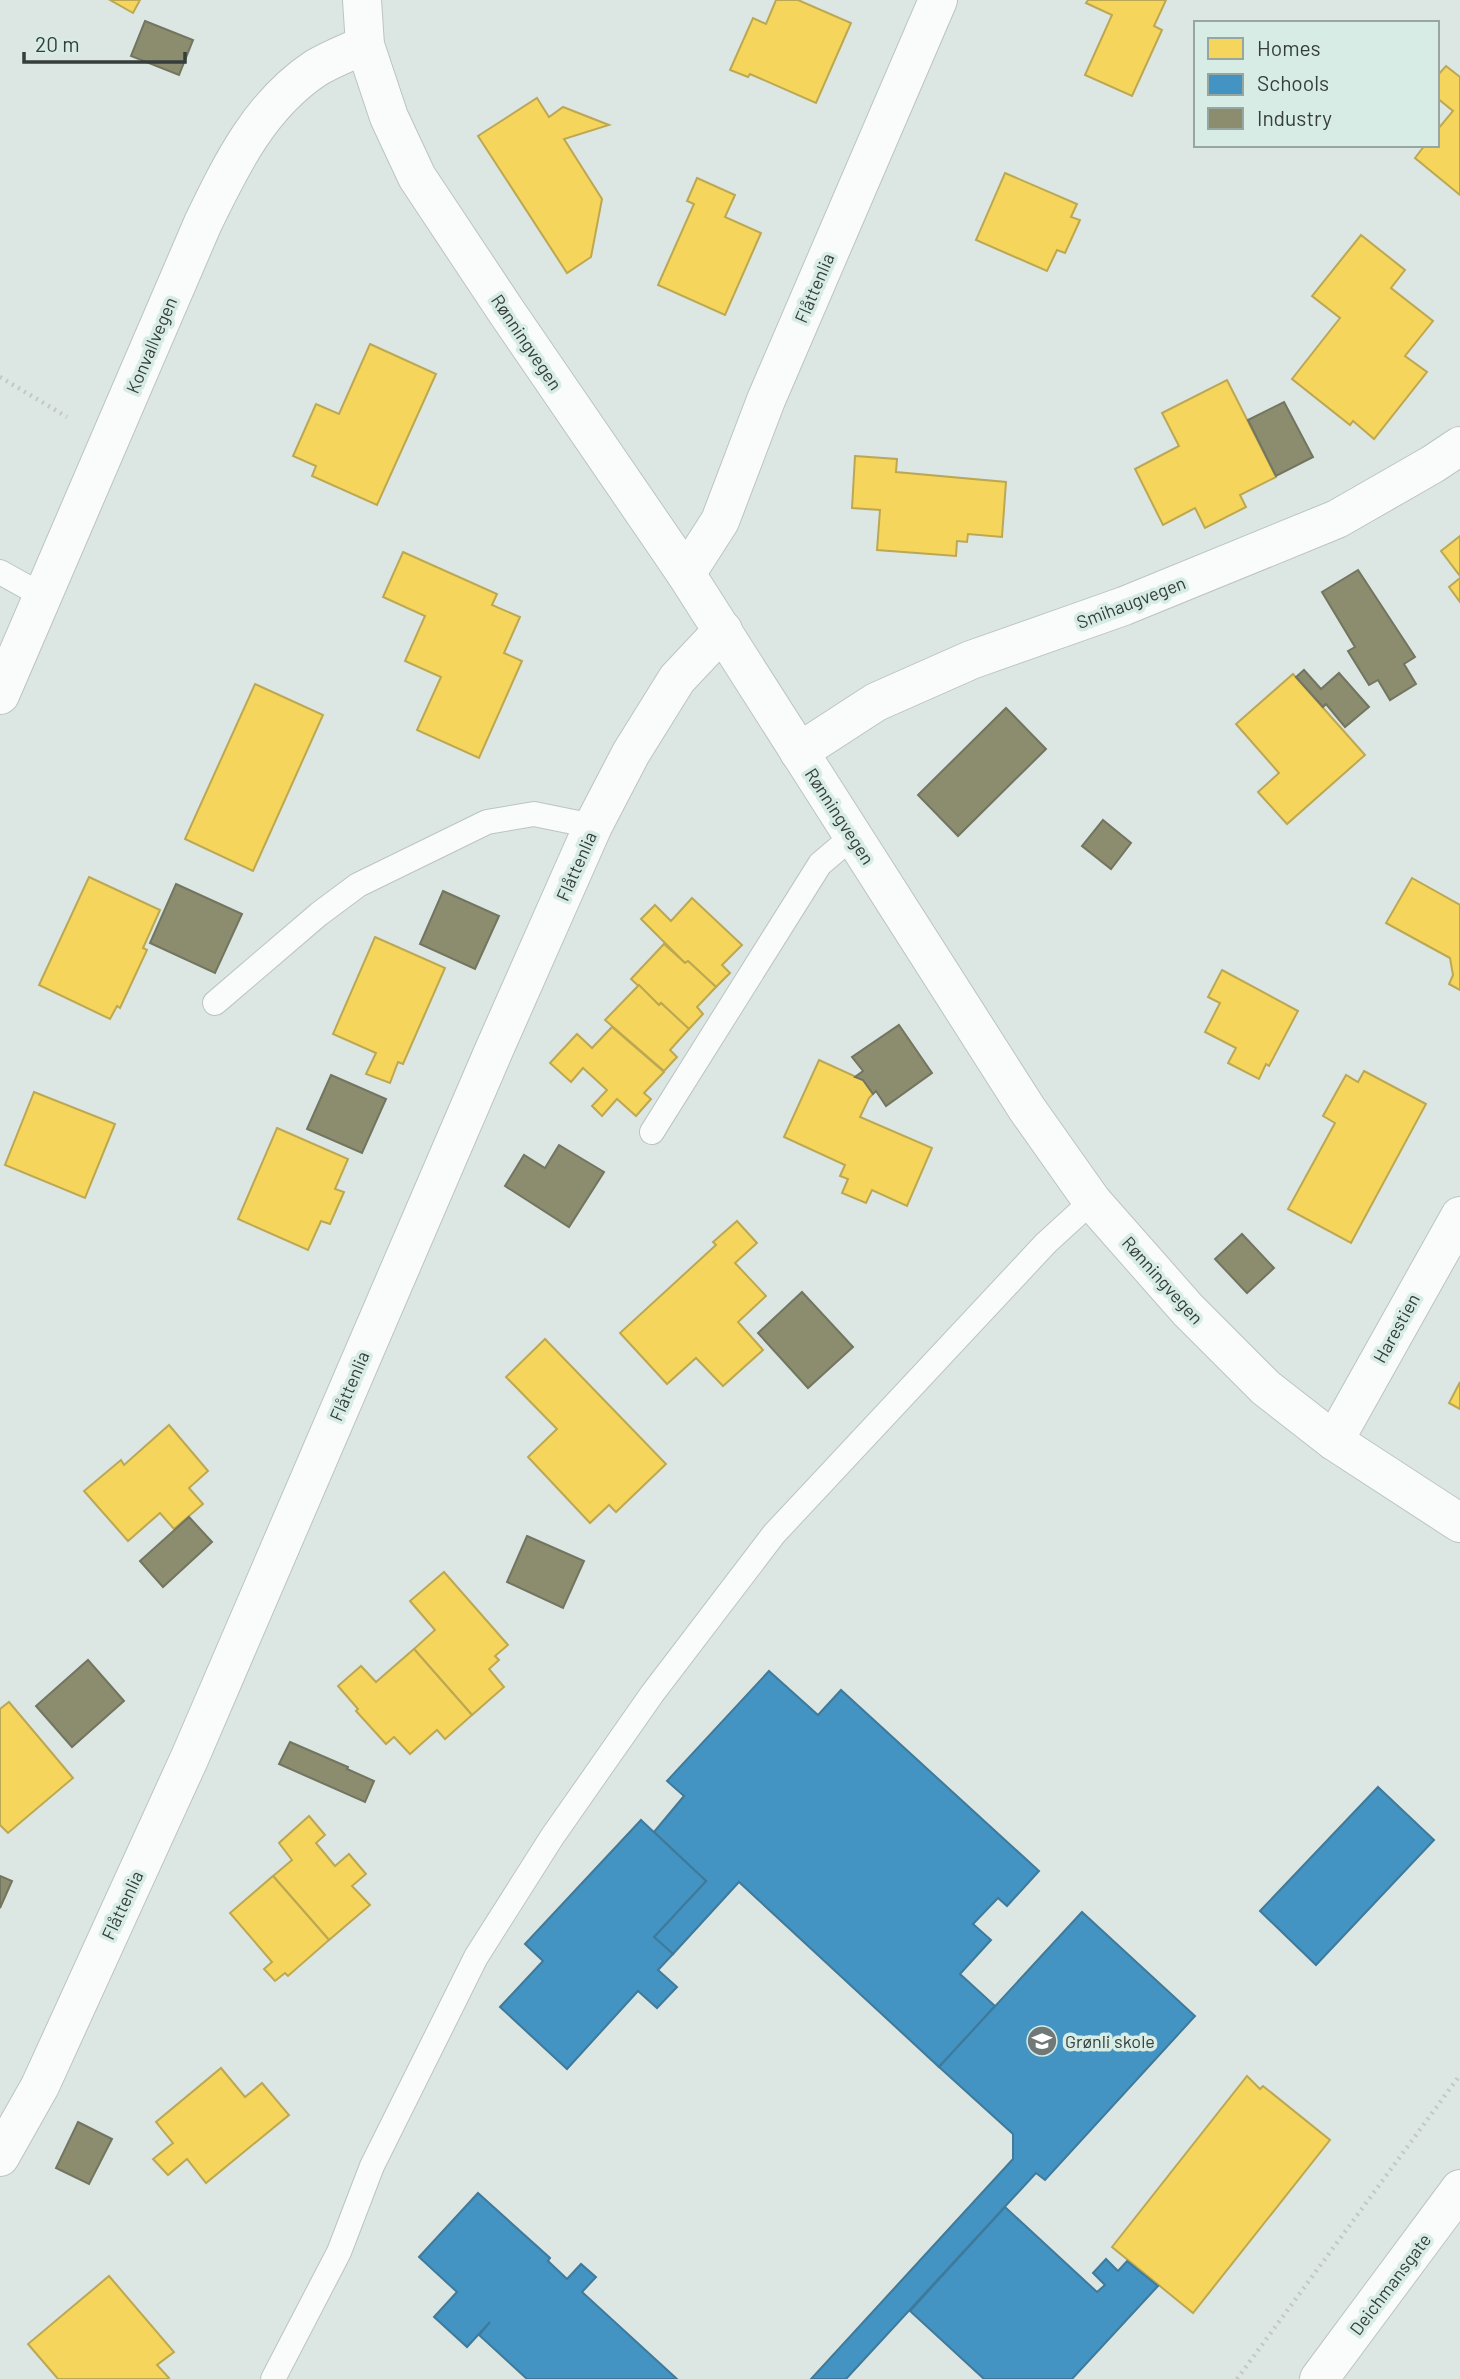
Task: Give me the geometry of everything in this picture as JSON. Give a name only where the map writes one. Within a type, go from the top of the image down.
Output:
[{"type":"street","name":"Rønningvegen","points":[[362,0],[365,45],[389,117],[417,177],[723,630],[1027,1109],[1092,1201],[1188,1310],[1266,1388],[1334,1441],[1460,1523]]},
{"type":"street","name":"Flåttenlia","points":[[686,574],[720,521],[766,400],[938,0]]},
{"type":"street","name":"Konvallvegen","points":[[0,695],[203,223],[236,155],[274,104],[316,68],[365,45]]},
{"type":"street","name":"Smihaugvegen","points":[[799,752],[876,702],[971,660],[1124,606],[1337,519],[1460,446]]},
{"type":"street","name":"Flåttenlia","points":[[0,2157],[40,2086],[190,1757],[494,1050],[593,827],[631,752],[677,679],[723,630]]},
{"type":"street","name":"Harestien","points":[[1334,1441],[1460,1216]]},
{"type":"street","name":"Deichmansgate","points":[[1320,2379],[1460,2189]]},
{"type":"lane","points":[[0,572],[43,596]]},
{"type":"lane","points":[[215,1003],[318,914],[358,885],[487,822],[534,814],[593,827]]},
{"type":"lane","points":[[652,1132],[820,864],[853,836]]},
{"type":"lane","points":[[273,2379],[340,2252],[372,2166],[476,1957],[583,1793],[652,1694],[774,1534],[1046,1243],[1092,1201]]},
{"type":"path","points":[[0,377],[110,442]]},
{"type":"path","points":[[1237,2379],[1460,2075]]},
{"type":"building: Homes","points":[[110,0],[140,0],[133,13]]},
{"type":"building: Homes","points":[[776,0],[798,0],[851,23],[816,103],[750,74],[748,77],[730,70],[753,18],[766,24]]},
{"type":"building: Homes","points":[[1088,0],[1166,0],[1154,26],[1162,30],[1132,96],[1085,75],[1112,15],[1086,3]]},
{"type":"building: Homes","points":[[1446,66],[1460,77],[1460,195],[1415,158],[1423,147],[1439,147],[1439,128],[1453,111],[1439,100],[1439,74]]},
{"type":"building: Homes","points":[[537,98],[549,117],[563,107],[609,125],[564,139],[602,199],[591,257],[567,273],[478,136]]},
{"type":"building: Homes","points":[[1005,173],[1077,204],[1071,217],[1080,220],[1065,253],[1057,250],[1047,271],[976,240]]},
{"type":"building: Homes","points":[[697,178],[735,195],[725,217],[761,233],[725,315],[658,285],[694,204],[687,201]]},
{"type":"building: Homes","points":[[1361,235],[1405,270],[1391,288],[1433,321],[1405,356],[1427,372],[1374,439],[1353,421],[1350,425],[1292,379],[1340,318],[1312,296]]},
{"type":"building: Homes","points":[[370,344],[436,374],[377,505],[312,476],[316,466],[293,456],[316,404],[339,414]]},
{"type":"building: Homes","points":[[1227,380],[1276,477],[1240,495],[1246,507],[1205,528],[1195,508],[1163,525],[1135,469],[1179,446],[1162,413]]},
{"type":"building: Homes","points":[[855,456],[897,459],[896,472],[1006,482],[1002,537],[968,534],[967,542],[957,541],[956,556],[877,550],[880,510],[852,508]]},
{"type":"building: Homes","points":[[1460,536],[1460,576],[1441,551]]},
{"type":"building: Homes","points":[[403,552],[497,594],[492,605],[520,617],[504,653],[522,661],[479,758],[417,730],[441,677],[405,661],[425,616],[383,597]]},
{"type":"building: Homes","points":[[1460,578],[1460,602],[1449,587]]},
{"type":"building: Homes","points":[[1293,674],[1365,755],[1287,824],[1258,792],[1279,773],[1236,724]]},
{"type":"building: Homes","points":[[255,684],[323,715],[253,871],[185,839]]},
{"type":"building: Homes","points":[[89,877],[160,910],[143,948],[147,950],[120,1008],[117,1006],[110,1019],[39,985]]},
{"type":"building: Homes","points":[[1412,878],[1460,905],[1460,990],[1449,984],[1453,975],[1450,958],[1386,923]]},
{"type":"building: Homes","points":[[692,898],[742,945],[722,965],[730,973],[716,987],[688,961],[685,963],[641,919],[655,905],[671,921]]},
{"type":"building: Homes","points":[[375,937],[445,968],[403,1064],[398,1062],[390,1083],[366,1074],[376,1053],[333,1034]]},
{"type":"building: Homes","points":[[664,944],[685,963],[688,961],[716,987],[697,1007],[703,1014],[689,1029],[631,979]]},
{"type":"building: Homes","points":[[1222,970],[1298,1011],[1269,1066],[1266,1064],[1259,1079],[1228,1063],[1236,1048],[1205,1032],[1220,1003],[1208,997]]},
{"type":"building: Homes","points":[[639,985],[689,1029],[670,1050],[677,1057],[664,1071],[605,1020]]},
{"type":"building: Homes","points":[[612,1027],[664,1072],[644,1093],[651,1099],[636,1116],[617,1099],[602,1116],[592,1106],[607,1090],[583,1068],[571,1082],[550,1063],[577,1034],[592,1048]]},
{"type":"building: Homes","points":[[819,1060],[863,1080],[873,1094],[860,1117],[932,1148],[907,1206],[872,1190],[866,1203],[842,1193],[848,1179],[840,1176],[845,1165],[784,1137]]},
{"type":"building: Homes","points":[[1364,1071],[1426,1104],[1351,1243],[1288,1209],[1335,1123],[1323,1116],[1346,1075],[1358,1082]]},
{"type":"building: Homes","points":[[34,1092],[115,1124],[85,1198],[5,1165]]},
{"type":"building: Homes","points":[[277,1128],[348,1159],[335,1189],[344,1192],[330,1224],[321,1221],[308,1250],[238,1219]]},
{"type":"building: Homes","points":[[737,1221],[757,1243],[735,1263],[766,1296],[738,1322],[763,1350],[723,1386],[696,1358],[667,1384],[620,1333],[716,1245],[713,1242]]},
{"type":"building: Homes","points":[[545,1339],[666,1464],[616,1512],[609,1505],[590,1523],[528,1457],[557,1429],[506,1377]]},
{"type":"building: Homes","points":[[1460,1382],[1460,1409],[1449,1403]]},
{"type":"building: Homes","points":[[169,1425],[208,1471],[189,1488],[203,1504],[174,1529],[160,1513],[128,1541],[84,1491],[121,1460],[124,1465]]},
{"type":"building: Homes","points":[[444,1572],[508,1645],[495,1656],[499,1660],[489,1669],[504,1687],[472,1715],[414,1649],[435,1630],[410,1601]]},
{"type":"building: Homes","points":[[414,1649],[472,1715],[445,1739],[437,1730],[410,1754],[394,1737],[386,1744],[338,1686],[361,1666],[376,1682]]},
{"type":"building: Homes","points":[[9,1702],[73,1778],[8,1833],[0,1825],[0,1709]]},
{"type":"building: Homes","points":[[309,1816],[325,1835],[316,1843],[335,1866],[349,1854],[366,1874],[352,1886],[370,1905],[329,1940],[273,1876],[292,1860],[279,1843]]},
{"type":"building: Homes","points":[[273,1876],[329,1940],[288,1976],[285,1973],[275,1981],[264,1969],[272,1962],[230,1913]]},
{"type":"building: Homes","points":[[221,2068],[245,2097],[262,2083],[289,2115],[206,2183],[187,2159],[168,2175],[153,2159],[173,2143],[156,2122]]},
{"type":"building: Homes","points":[[1247,2076],[1260,2089],[1263,2086],[1330,2140],[1193,2313],[1112,2247]]},
{"type":"building: Homes","points":[[109,2276],[174,2352],[157,2365],[169,2378],[58,2379],[28,2344]]},
{"type":"building: Schools","points":[[769,1671],[818,1715],[841,1690],[1039,1871],[1007,1906],[998,1898],[973,1924],[991,1940],[960,1974],[995,2006],[939,2067],[739,1882],[673,1954],[654,1937],[706,1881],[654,1832],[684,1796],[667,1781]]},
{"type":"building: Schools","points":[[1378,1787],[1434,1840],[1316,1965],[1260,1911]]},
{"type":"building: Schools","points":[[641,1820],[706,1881],[654,1937],[673,1954],[658,1970],[677,1987],[657,2008],[638,1991],[567,2069],[500,2007],[543,1961],[525,1944]]},
{"type":"building: Schools","points":[[1082,1912],[1195,2016],[1045,2180],[1036,2173],[846,2379],[811,2379],[1013,2159],[1013,2134],[939,2067]]},
{"type":"building: Schools","points":[[478,2193],[550,2258],[548,2261],[567,2279],[581,2264],[596,2277],[582,2292],[677,2379],[527,2379],[479,2335],[490,2322],[467,2347],[434,2317],[457,2292],[419,2257]]},
{"type":"building: Schools","points":[[1005,2207],[1097,2292],[1105,2285],[1093,2273],[1106,2259],[1118,2271],[1127,2261],[1158,2286],[1072,2379],[984,2379],[910,2311]]},
{"type":"building: Industry","points":[[145,21],[193,40],[179,75],[131,56]]},
{"type":"building: Industry","points":[[1284,402],[1313,457],[1276,476],[1248,420]]},
{"type":"building: Industry","points":[[1358,570],[1415,657],[1404,664],[1416,684],[1390,700],[1378,680],[1369,685],[1348,651],[1355,647],[1322,592]]},
{"type":"building: Industry","points":[[1304,670],[1321,689],[1339,673],[1369,707],[1345,727],[1326,704],[1323,707],[1296,677]]},
{"type":"building: Industry","points":[[1006,708],[1046,749],[958,836],[918,795]]},
{"type":"building: Industry","points":[[1103,820],[1131,843],[1111,869],[1082,846]]},
{"type":"building: Industry","points":[[176,884],[242,914],[215,973],[150,943]]},
{"type":"building: Industry","points":[[443,891],[499,916],[475,969],[420,944]]},
{"type":"building: Industry","points":[[899,1025],[932,1073],[886,1106],[876,1091],[873,1094],[863,1080],[855,1077],[863,1071],[852,1057]]},
{"type":"building: Industry","points":[[331,1075],[386,1099],[362,1153],[307,1129]]},
{"type":"building: Industry","points":[[559,1145],[604,1172],[569,1227],[505,1186],[524,1155],[545,1168]]},
{"type":"building: Industry","points":[[1242,1234],[1274,1268],[1247,1293],[1215,1259]]},
{"type":"building: Industry","points":[[802,1292],[853,1347],[808,1388],[758,1333]]},
{"type":"building: Industry","points":[[189,1517],[212,1542],[163,1587],[140,1561]]},
{"type":"building: Industry","points":[[527,1536],[584,1561],[563,1608],[507,1582]]},
{"type":"building: Industry","points":[[88,1660],[124,1701],[72,1747],[36,1706]]},
{"type":"building: Industry","points":[[290,1742],[374,1781],[365,1802],[279,1764]]},
{"type":"building: Industry","points":[[0,1876],[12,1881],[0,1908]]},
{"type":"building: Industry","points":[[78,2122],[112,2139],[89,2184],[56,2168]]},
{"type":"place","name":"Grønli skole","points":[[1042,2041]]}]
